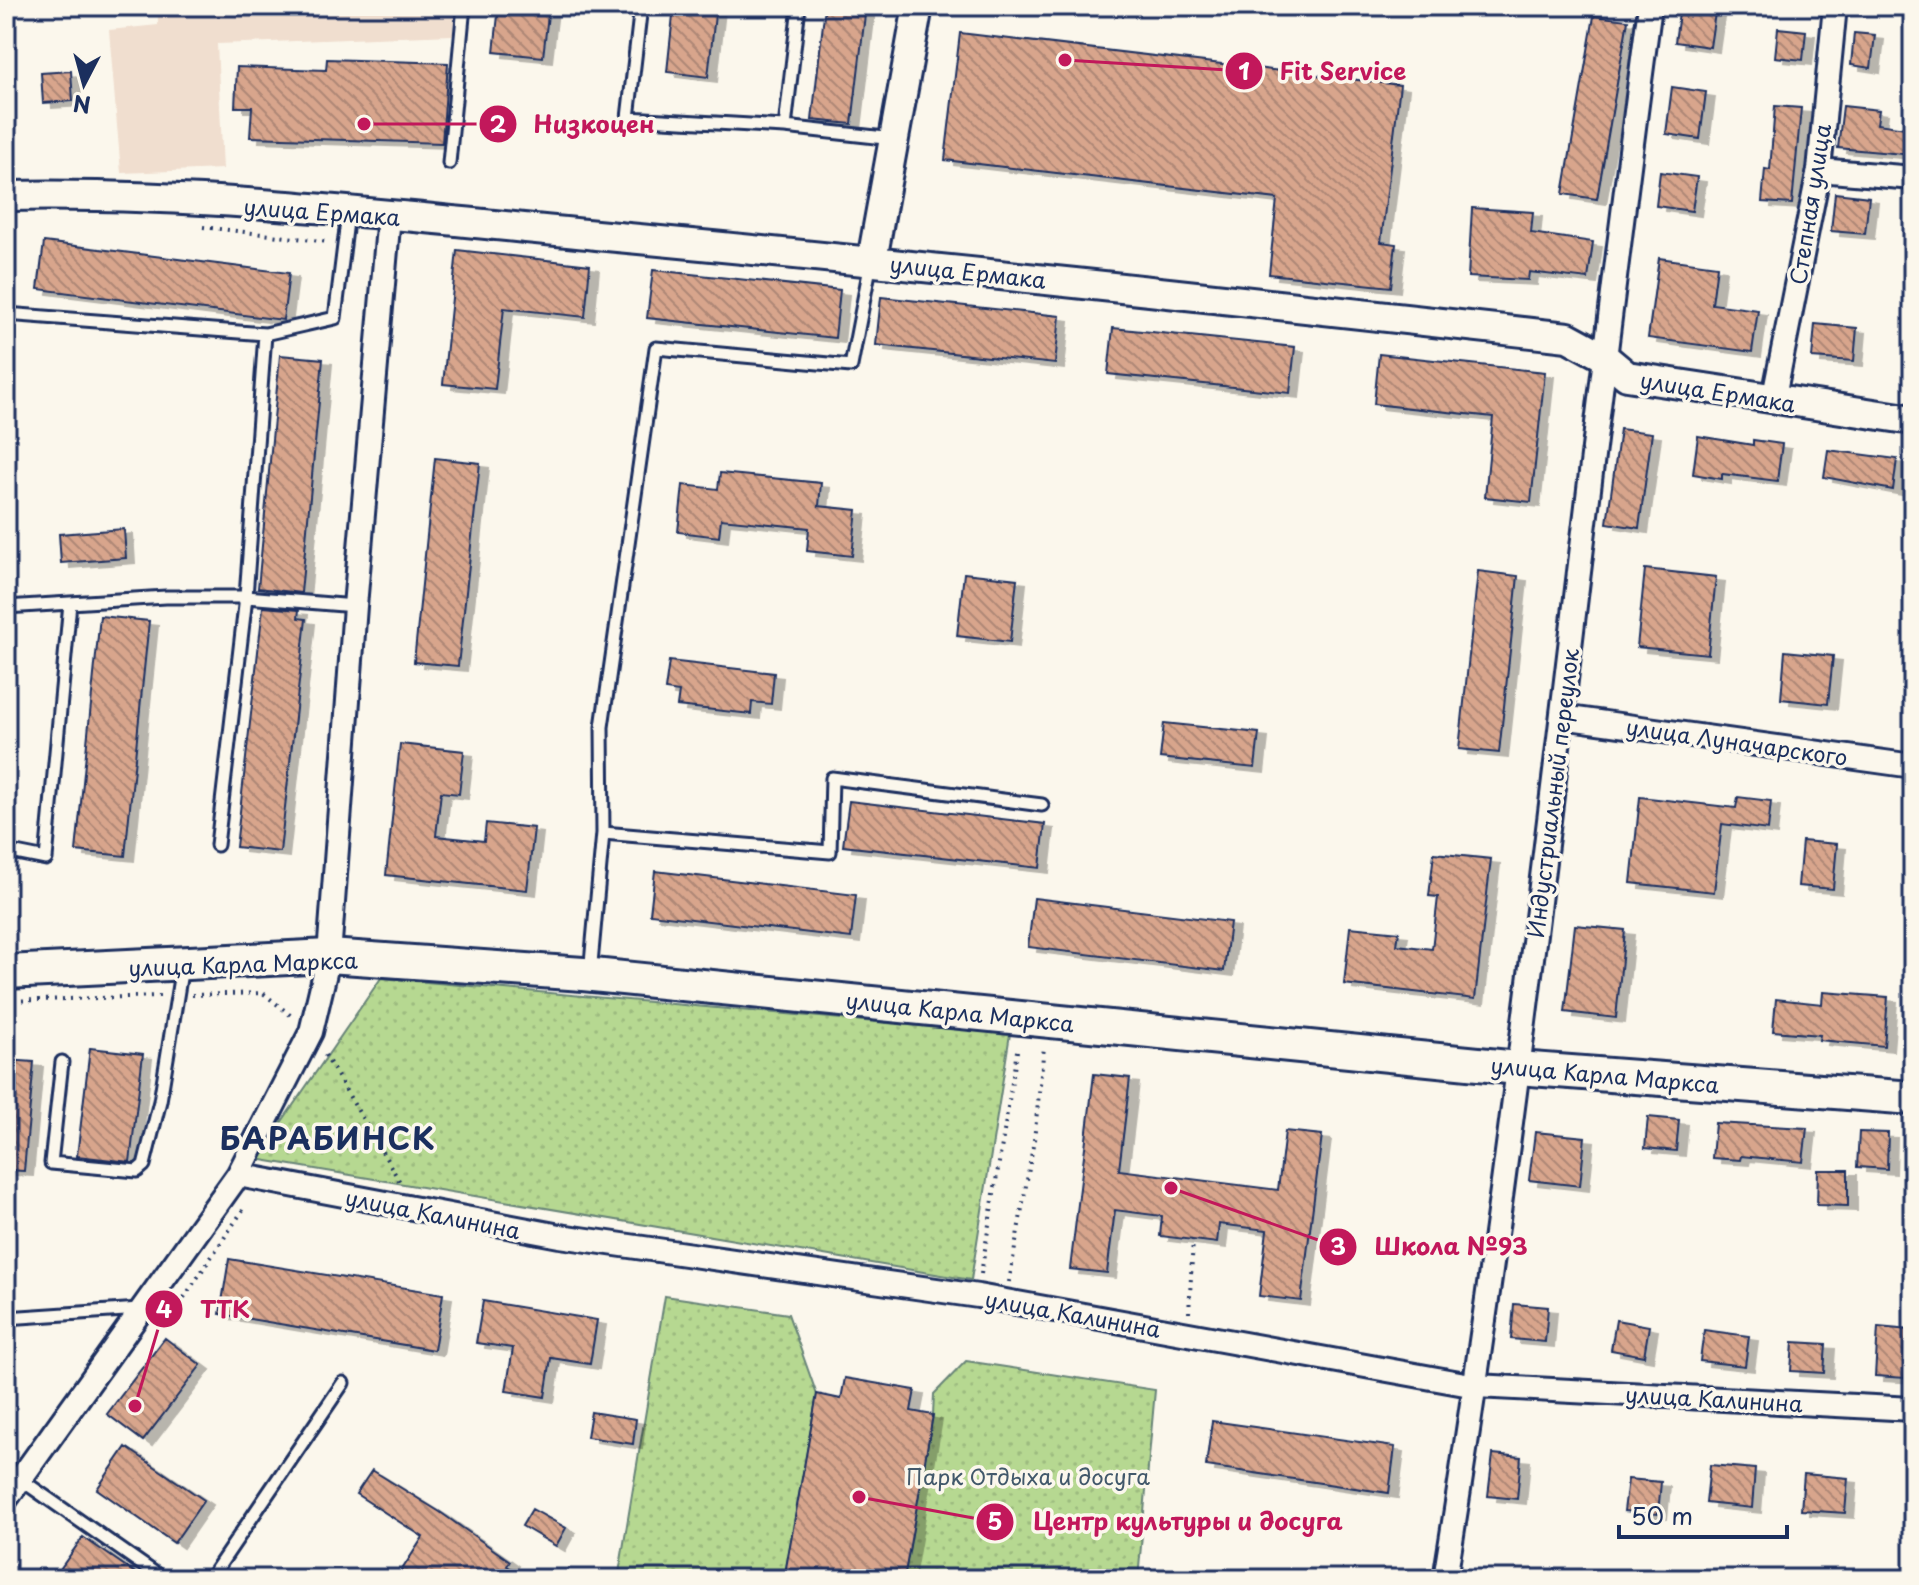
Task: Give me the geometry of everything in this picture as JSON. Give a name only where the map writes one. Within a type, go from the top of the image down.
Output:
[{"type":"main road","name":"улица Карла Маркса","points":[[6,972],[329,956],[589,974],[1518,1068],[1913,1098]]},
{"type":"street","points":[[872,260],[918,6]]},
{"type":"street","name":"Индустриальный переулок","points":[[1445,1579],[1476,1386],[1518,1068],[1603,356],[1650,6]]},
{"type":"street","name":"Степная улица","points":[[1773,401],[1819,170],[1835,6]]},
{"type":"street","points":[[1819,170],[1913,178]]},
{"type":"street","name":"улица Ермака","points":[[6,196],[92,194],[389,215],[872,260],[1568,337],[1603,356],[1627,376],[1773,401],[1913,420]]},
{"type":"street","points":[[6,1499],[140,1309],[248,1177],[311,1032],[329,956],[389,215]]},
{"type":"street","name":"улица Луначарского","points":[[1562,717],[1913,766]]},
{"type":"street","name":"улица Калинина","points":[[248,1177],[560,1236],[978,1296],[1476,1386],[1913,1409]]},
{"type":"lane","points":[[449,163],[464,6]]},
{"type":"lane","points":[[641,6],[628,118],[785,127],[894,139]]},
{"type":"lane","points":[[785,127],[799,6]]},
{"type":"lane","points":[[6,314],[265,334],[335,318],[348,213]]},
{"type":"lane","points":[[589,974],[603,833],[602,727],[656,348],[851,366],[872,260]]},
{"type":"lane","points":[[217,845],[246,597],[265,334]]},
{"type":"lane","points":[[6,607],[246,597],[355,606]]},
{"type":"lane","points":[[6,851],[46,859],[70,603]]},
{"type":"lane","points":[[603,833],[830,852],[832,778],[1042,805]]},
{"type":"lane","points":[[62,1062],[51,1163],[137,1171],[144,1165],[160,1101],[182,965]]},
{"type":"lane","points":[[6,1318],[140,1309]]},
{"type":"lane","points":[[210,1579],[343,1383]]},
{"type":"lane","points":[[20,1479],[163,1579]]},
{"type":"path","points":[[311,1032],[417,1210]]},
{"type":"path","points":[[978,1296],[1018,1045]]},
{"type":"path","points":[[1006,1301],[1034,1140],[1044,1047]]},
{"type":"path","points":[[175,1311],[238,1218],[248,1177]]},
{"type":"path","points":[[1188,1335],[1193,1240]]},
{"type":"shaded area","points":[[158,6],[455,6],[453,35],[217,44],[223,169],[121,173],[109,30],[158,25]]},
{"type":"green space","points":[[381,978],[1010,1034],[971,1280],[256,1159]]},
{"type":"green space","points":[[665,1296],[788,1314],[817,1395],[784,1579],[618,1579]]},
{"type":"green space","name":"Парк Отдыха и досуга","points":[[966,1361],[1155,1390],[1138,1579],[904,1579],[934,1394]]},
{"type":"building","points":[[499,6],[549,6],[543,57],[494,52]]},
{"type":"building","points":[[674,6],[716,6],[708,77],[667,72]]},
{"type":"building","points":[[825,6],[866,6],[852,124],[812,120]]},
{"type":"building","points":[[1680,6],[1716,6],[1710,47],[1675,42]]},
{"type":"building","points":[[1594,16],[1628,20],[1597,199],[1563,194]]},
{"type":"building","points":[[1778,28],[1806,31],[1803,60],[1775,57]]},
{"type":"building","points":[[960,33],[1400,85],[1381,242],[1396,244],[1391,287],[1269,274],[1277,199],[945,160]]},
{"type":"building","points":[[1854,33],[1875,35],[1871,68],[1851,65]]},
{"type":"building","points":[[327,59],[448,63],[442,143],[250,137],[252,107],[235,107],[237,67],[326,70]]},
{"type":"building","points":[[71,71],[73,101],[43,103],[41,73]]},
{"type":"building","points":[[1672,87],[1706,92],[1700,139],[1666,134]]},
{"type":"building","points":[[1775,106],[1801,108],[1792,204],[1762,202],[1765,169],[1770,170]]},
{"type":"building","points":[[1843,106],[1879,110],[1877,124],[1913,129],[1913,155],[1838,148]]},
{"type":"building","points":[[1660,172],[1697,177],[1692,211],[1656,206]]},
{"type":"building","points":[[1835,193],[1869,197],[1865,234],[1831,231]]},
{"type":"building","points":[[1472,208],[1533,212],[1531,233],[1593,242],[1588,279],[1529,272],[1528,280],[1468,277]]},
{"type":"building","points":[[44,242],[289,273],[283,320],[38,289]]},
{"type":"building","points":[[457,250],[590,265],[585,317],[504,308],[495,389],[443,384]]},
{"type":"building","points":[[1659,258],[1717,266],[1712,304],[1758,310],[1752,352],[1648,338]]},
{"type":"building","points":[[653,270],[840,290],[835,338],[647,318]]},
{"type":"building","points":[[881,297],[1060,316],[1055,364],[876,345]]},
{"type":"building","points":[[1815,324],[1857,328],[1854,361],[1812,358]]},
{"type":"building","points":[[1113,328],[1295,347],[1290,393],[1108,374]]},
{"type":"building","points":[[1379,354],[1545,372],[1531,502],[1485,497],[1493,417],[1374,404]]},
{"type":"building","points":[[280,355],[323,359],[301,593],[258,588]]},
{"type":"building","points":[[1620,429],[1652,433],[1639,528],[1607,523]]},
{"type":"building","points":[[1698,436],[1753,445],[1753,440],[1782,444],[1777,481],[1722,474],[1722,479],[1693,474]]},
{"type":"building","points":[[1828,450],[1897,459],[1893,490],[1824,477]]},
{"type":"building","points":[[435,458],[480,463],[458,666],[414,662]]},
{"type":"building","points":[[720,473],[821,483],[819,506],[857,510],[852,556],[807,551],[809,528],[721,519],[719,537],[678,532],[683,485],[718,489]]},
{"type":"building","points":[[124,529],[126,558],[61,563],[59,534]]},
{"type":"building","points":[[1645,569],[1716,577],[1708,654],[1637,647]]},
{"type":"building","points":[[1478,571],[1518,576],[1499,753],[1459,749]]},
{"type":"building","points":[[964,573],[1017,579],[1010,642],[957,636]]},
{"type":"building","points":[[263,607],[299,610],[298,618],[306,619],[280,852],[236,847]]},
{"type":"building","points":[[100,616],[149,621],[125,856],[76,851]]},
{"type":"building","points":[[1785,651],[1833,656],[1828,704],[1781,699]]},
{"type":"building","points":[[669,661],[774,673],[771,704],[752,702],[751,714],[677,706],[679,692],[665,690]]},
{"type":"building","points":[[1164,723],[1259,733],[1255,768],[1160,758]]},
{"type":"building","points":[[400,744],[464,751],[459,794],[441,792],[436,836],[484,841],[486,823],[534,828],[527,890],[386,875]]},
{"type":"building","points":[[1640,797],[1736,808],[1738,797],[1771,801],[1768,830],[1722,824],[1714,892],[1631,883]]},
{"type":"building","points":[[849,801],[1045,824],[1040,868],[843,846]]},
{"type":"building","points":[[1802,841],[1837,844],[1833,889],[1798,886]]},
{"type":"building","points":[[1434,853],[1491,859],[1475,999],[1344,984],[1350,927],[1399,932],[1397,945],[1432,949],[1438,897],[1429,896]]},
{"type":"building","points":[[655,871],[856,895],[851,938],[650,914]]},
{"type":"building","points":[[1034,898],[1230,922],[1224,971],[1028,947]]},
{"type":"building","points":[[1575,925],[1625,930],[1616,1018],[1565,1012]]},
{"type":"building","points":[[1823,992],[1888,997],[1884,1046],[1819,1040],[1820,1035],[1773,1031],[1776,999],[1822,1004]]},
{"type":"building","points":[[90,1048],[143,1054],[130,1162],[77,1156]]},
{"type":"building","points":[[6,1060],[34,1062],[24,1171],[6,1170]]},
{"type":"building","points":[[1094,1074],[1130,1078],[1119,1170],[1278,1190],[1285,1131],[1322,1135],[1301,1301],[1259,1296],[1267,1230],[1219,1224],[1217,1243],[1160,1236],[1162,1216],[1115,1210],[1107,1273],[1070,1269]]},
{"type":"building","points":[[1648,1117],[1679,1120],[1676,1151],[1645,1148]]},
{"type":"building","points":[[1715,1123],[1807,1128],[1803,1162],[1741,1156],[1740,1160],[1712,1158]]},
{"type":"building","points":[[1535,1132],[1585,1137],[1580,1186],[1529,1180]]},
{"type":"building","points":[[1859,1132],[1888,1133],[1887,1169],[1857,1167]]},
{"type":"building","points":[[1818,1170],[1848,1170],[1848,1206],[1817,1205]]},
{"type":"building","points":[[229,1259],[443,1294],[434,1350],[220,1314]]},
{"type":"building","points":[[483,1301],[597,1320],[590,1364],[551,1358],[545,1397],[506,1391],[513,1348],[476,1343]]},
{"type":"building","points":[[1514,1304],[1548,1307],[1545,1342],[1511,1339]]},
{"type":"building","points":[[1616,1320],[1649,1326],[1644,1356],[1611,1350]]},
{"type":"building","points":[[1878,1327],[1910,1330],[1906,1378],[1875,1376]]},
{"type":"building","points":[[1704,1330],[1749,1336],[1745,1366],[1700,1361]]},
{"type":"building","points":[[165,1338],[201,1365],[143,1441],[107,1414]]},
{"type":"building","points":[[1793,1342],[1826,1344],[1824,1373],[1791,1371]]},
{"type":"building","points":[[845,1378],[915,1390],[911,1411],[933,1415],[904,1579],[784,1579],[817,1394],[841,1399]]},
{"type":"building","points":[[591,1412],[636,1419],[633,1444],[587,1437]]},
{"type":"building","points":[[1212,1421],[1395,1447],[1389,1493],[1206,1466]]},
{"type":"building","points":[[126,1447],[204,1500],[174,1543],[97,1489]]},
{"type":"building","points":[[1493,1454],[1521,1457],[1517,1499],[1488,1496]]},
{"type":"building","points":[[1710,1465],[1755,1469],[1752,1508],[1706,1503]]},
{"type":"building","points":[[372,1470],[440,1512],[510,1561],[507,1566],[529,1579],[396,1579],[423,1537],[356,1494]]},
{"type":"building","points":[[1804,1474],[1848,1478],[1845,1513],[1801,1510]]},
{"type":"building","points":[[1628,1479],[1661,1482],[1658,1514],[1624,1511]]},
{"type":"building","points":[[532,1509],[566,1528],[556,1546],[522,1526]]},
{"type":"building","points":[[83,1537],[144,1579],[53,1579]]},
{"type":"place","name":"Fit Service","points":[[1065,60]]},
{"type":"place","name":"Низкоцен","points":[[364,124]]},
{"type":"place","name":"Школа №93","points":[[1171,1188]]},
{"type":"place","name":"ТТК","points":[[135,1406]]},
{"type":"place","name":"Центр культуры и досуга","points":[[859,1497]]},
{"type":"district","name":"БАРАБИНСК","points":[[328,1137]]}]
